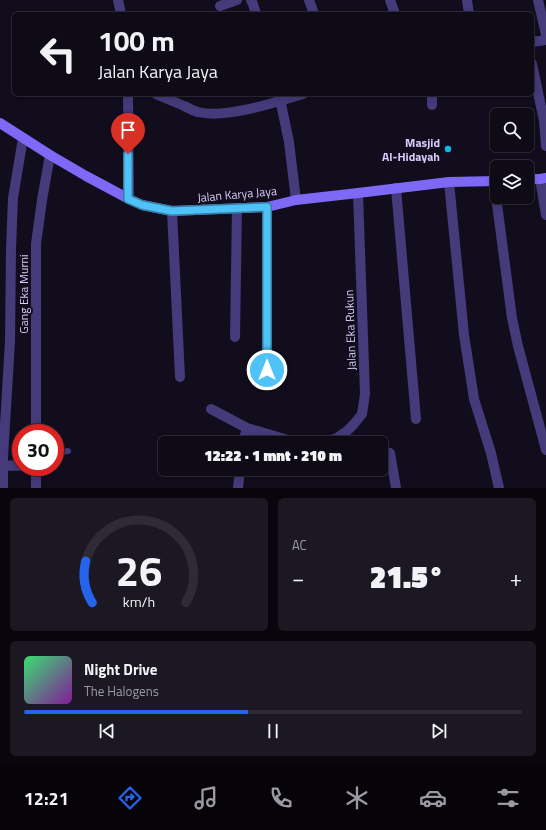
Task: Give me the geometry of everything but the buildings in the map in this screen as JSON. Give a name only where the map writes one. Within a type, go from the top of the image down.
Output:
[{"type":"main road","name":"Jalan Karya Jaya","points":[[0,123],[50,155],[128,199],[142,205],[172,211],[267,207],[296,200],[396,188],[449,182],[490,181]]},
{"type":"street","points":[[118,0],[121,12]]},
{"type":"street","points":[[220,6],[237,0]]},
{"type":"street","points":[[251,0],[254,4],[256,12]]},
{"type":"street","points":[[309,0],[313,12]]},
{"type":"street","points":[[390,0],[393,12]]},
{"type":"street","points":[[467,0],[469,12]]},
{"type":"street","points":[[538,0],[546,35]]},
{"type":"street","points":[[534,42],[546,40]]},
{"type":"street","points":[[534,74],[544,121],[546,146]]},
{"type":"street","points":[[128,96],[128,199]]},
{"type":"street","points":[[161,96],[198,112],[212,114],[240,111],[280,97],[289,142],[296,200]]},
{"type":"street","points":[[432,96],[432,105]]},
{"type":"street","points":[[3,488],[10,341],[13,198],[23,138]]},
{"type":"street","name":"Gang Eka Murni","points":[[36,424],[36,244],[50,155]]},
{"type":"street","points":[[543,178],[546,215]]},
{"type":"street","points":[[449,182],[464,335],[474,399],[491,453],[499,488]]},
{"type":"street","points":[[396,188],[416,419]]},
{"type":"street","name":"Jalan Eka Rukun","points":[[340,436],[347,431],[362,414],[365,394],[358,193]]},
{"type":"street","points":[[499,204],[512,318],[546,450]]},
{"type":"street","points":[[267,207],[267,370]]},
{"type":"street","points":[[235,337],[237,208]]},
{"type":"street","points":[[172,211],[180,377]]},
{"type":"street","points":[[212,410],[248,428],[275,436]]},
{"type":"street","points":[[246,436],[248,428]]},
{"type":"street","points":[[390,453],[396,488]]},
{"type":"street","points":[[3,465],[12,466]]},
{"type":"street","points":[[36,476],[36,488]]},
{"type":"street","points":[[238,488],[239,476]]},
{"type":"lane","points":[[64,452],[68,451]]},
{"type":"place","name":"Masjid Al-Hidayah","points":[[448,149]]},
{"type":"route","points":[[128,154],[128,199],[142,205],[172,211],[267,207],[267,370]]}]
